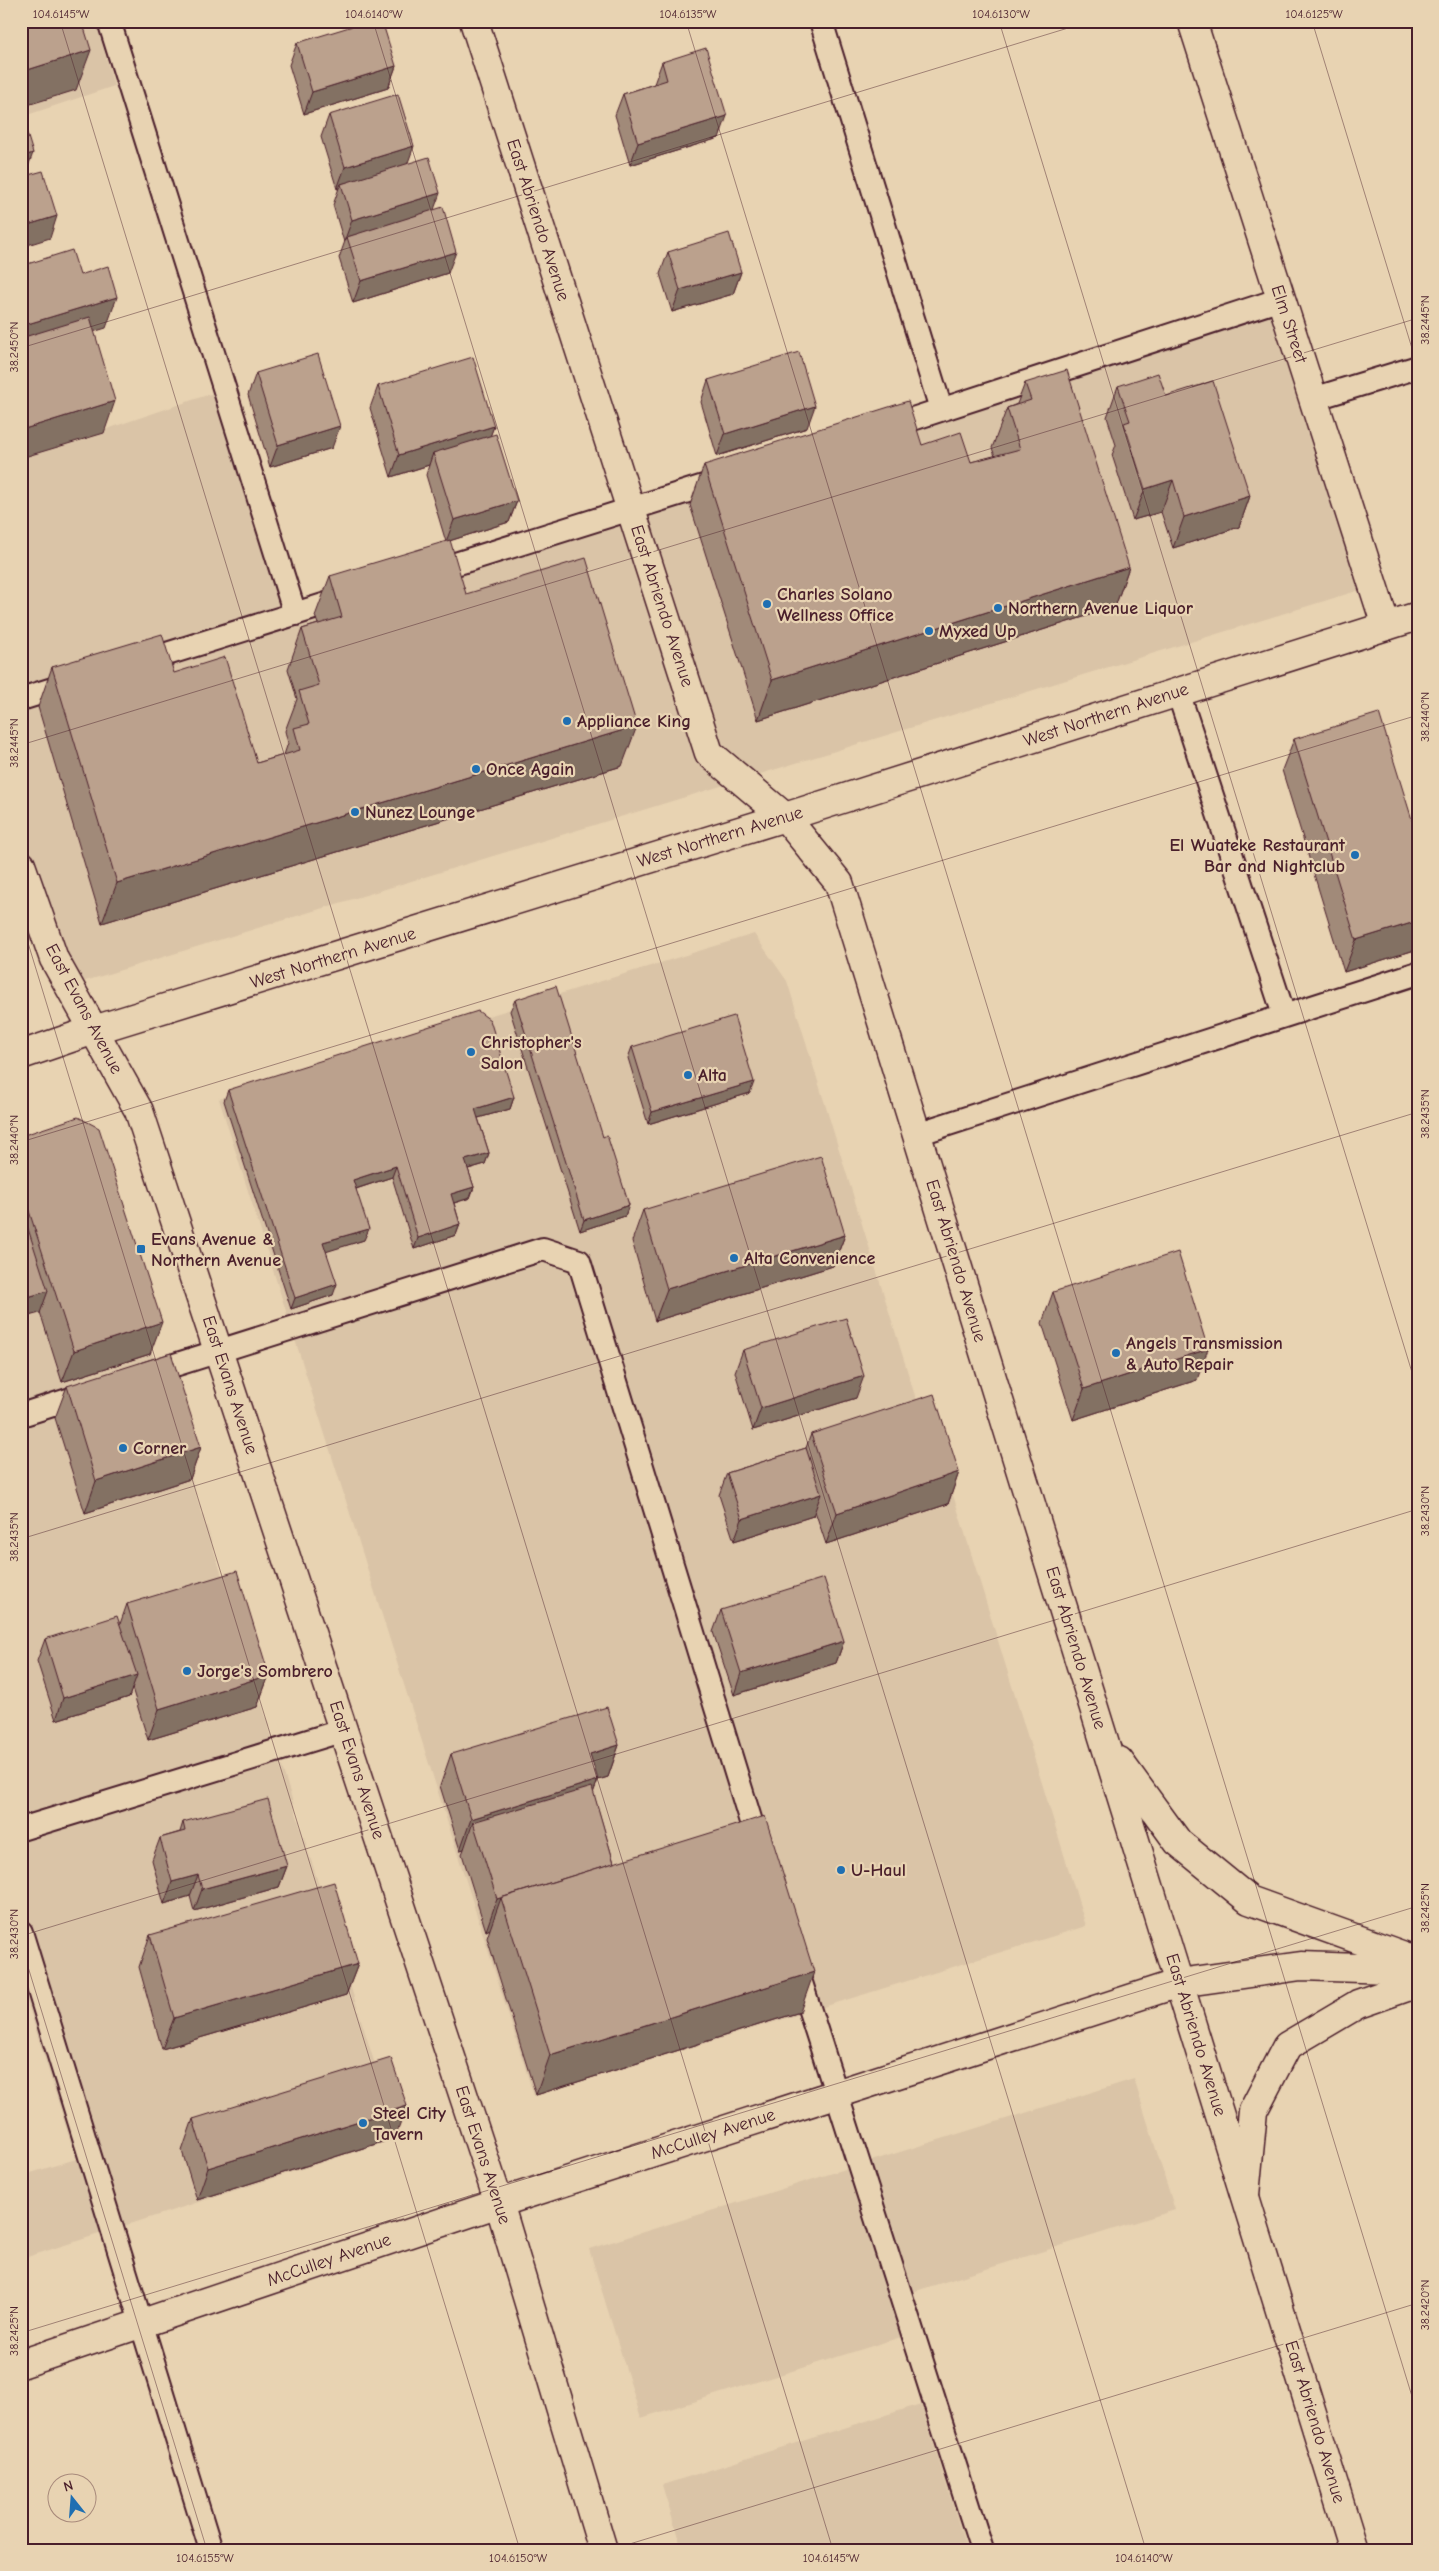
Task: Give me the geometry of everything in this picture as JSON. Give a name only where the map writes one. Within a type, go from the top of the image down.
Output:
[{"type":"street","name":"East Abriendo Avenue","points":[[474,21],[709,753],[785,817],[839,884],[1354,2550]]},
{"type":"street","name":"Elm Street","points":[[1192,21],[1386,626]]},
{"type":"street","name":"West Northern Avenue","points":[[21,1055],[94,1030],[785,817],[1418,616]]},
{"type":"street","name":"East Evans Avenue","points":[[21,865],[54,959],[139,1111],[499,2203],[603,2550]]},
{"type":"street","points":[[1106,1745],[1178,1842],[1249,1900],[1418,1960]]},
{"type":"street","name":"McCulley Avenue","points":[[21,2364],[499,2203],[1180,1983],[1301,1966],[1418,1970]]},
{"type":"street","points":[[1245,2195],[1253,2111],[1287,2046],[1358,2004],[1418,1983]]},
{"type":"lane","points":[[109,21],[295,614]]},
{"type":"lane","points":[[821,21],[941,409]]},
{"type":"lane","points":[[866,434],[1281,299]]},
{"type":"lane","points":[[1313,399],[1418,367]]},
{"type":"lane","points":[[407,579],[744,473]]},
{"type":"lane","points":[[21,699],[370,591]]},
{"type":"lane","points":[[1178,692],[1284,1015]]},
{"type":"lane","points":[[917,1134],[1418,973]]},
{"type":"lane","points":[[21,1415],[218,1350],[543,1249],[579,1262],[765,1867]]},
{"type":"lane","points":[[21,1829],[344,1730]]},
{"type":"lane","points":[[21,1932],[211,2550]]},
{"type":"lane","points":[[788,1943],[982,2550]]},
{"type":"shaded area","points":[[21,21],[96,21],[114,86],[21,117]]},
{"type":"shaded area","points":[[1281,299],[1373,586],[69,986],[21,865],[21,458],[225,389],[295,614]]},
{"type":"shaded area","points":[[754,934],[787,981],[916,1399],[954,1498],[1086,1926],[534,2096],[219,1099]]},
{"type":"shaded area","points":[[91,1157],[398,2138],[21,2259],[21,2176],[76,2159],[21,1982],[21,1160]]},
{"type":"shaded area","points":[[1134,2079],[1175,2210],[890,2299],[901,2337],[641,2418],[589,2249]]},
{"type":"shaded area","points":[[921,2404],[967,2550],[682,2550],[662,2485]]},
{"type":"building","points":[[21,21],[82,21],[91,50],[21,72]]},
{"type":"building","points":[[369,21],[382,21],[396,66],[312,92],[297,43]]},
{"type":"building","points":[[706,48],[727,116],[638,143],[623,94],[667,80],[662,62]]},
{"type":"building","points":[[398,94],[414,146],[345,167],[329,115]]},
{"type":"building","points":[[21,114],[33,153],[21,157]]},
{"type":"building","points":[[429,157],[440,193],[352,220],[341,184]]},
{"type":"building","points":[[43,171],[57,216],[21,227],[21,177]]},
{"type":"building","points":[[443,207],[456,252],[361,281],[347,237]]},
{"type":"building","points":[[729,233],[741,272],[680,290],[668,252]]},
{"type":"building","points":[[72,250],[80,275],[108,266],[117,297],[21,326],[21,266]]},
{"type":"building","points":[[90,317],[115,401],[21,430],[21,338]]},
{"type":"building","points":[[799,352],[815,406],[725,434],[708,380]]},
{"type":"building","points":[[318,354],[340,426],[278,445],[256,373]]},
{"type":"building","points":[[473,357],[494,426],[399,455],[378,386]]},
{"type":"building","points":[[1067,370],[1129,567],[772,680],[704,465],[908,401],[922,445],[961,432],[971,462],[1020,449],[1007,408],[1031,400],[1025,383]]},
{"type":"building","points":[[1158,373],[1166,396],[1213,381],[1250,496],[1184,517],[1173,480],[1145,489],[1124,423],[1130,421],[1118,386]]},
{"type":"building","points":[[496,434],[517,501],[454,520],[433,453]]},
{"type":"building","points":[[450,540],[466,594],[586,558],[637,726],[117,883],[52,667],[162,634],[174,673],[225,657],[257,763],[300,750],[294,728],[309,724],[299,691],[319,685],[302,629],[342,617],[330,576]]},
{"type":"building","points":[[1379,713],[1418,839],[1418,921],[1356,940],[1294,739]]},
{"type":"building","points":[[556,986],[603,1137],[607,1135],[629,1205],[584,1220],[515,1000]]},
{"type":"building","points":[[478,1011],[490,1020],[514,1097],[475,1109],[489,1153],[465,1160],[474,1187],[451,1194],[460,1224],[418,1238],[396,1166],[353,1180],[369,1229],[323,1242],[337,1284],[295,1298],[228,1090]]},
{"type":"building","points":[[734,1016],[754,1082],[652,1112],[632,1047]]},
{"type":"building","points":[[78,1117],[99,1128],[162,1322],[74,1351],[21,1186],[21,1136]]},
{"type":"building","points":[[821,1156],[845,1235],[667,1289],[643,1210]]},
{"type":"building","points":[[21,1207],[48,1291],[21,1299]]},
{"type":"building","points":[[1178,1252],[1208,1349],[1084,1389],[1053,1292]]},
{"type":"building","points":[[846,1318],[864,1376],[761,1408],[743,1350]]},
{"type":"building","points":[[21,1339],[27,1358],[21,1360]]},
{"type":"building","points":[[171,1353],[201,1447],[96,1481],[67,1386]]},
{"type":"building","points":[[934,1394],[959,1472],[837,1513],[811,1434]]},
{"type":"building","points":[[806,1448],[821,1494],[742,1519],[727,1473]]},
{"type":"building","name":"Jorge's Sombrero","points":[[237,1571],[269,1675],[159,1709],[127,1604]]},
{"type":"building","points":[[824,1578],[844,1641],[741,1673],[721,1610]]},
{"type":"building","points":[[117,1616],[137,1675],[63,1698],[45,1639]]},
{"type":"building","points":[[607,1707],[619,1745],[590,1754],[598,1780],[471,1819],[451,1754]]},
{"type":"building","points":[[592,1787],[614,1863],[497,1899],[473,1822]]},
{"type":"building","points":[[268,1799],[287,1866],[202,1889],[198,1875],[172,1882],[160,1838],[185,1831],[183,1822]]},
{"type":"building","points":[[765,1816],[814,1972],[550,2055],[501,1898]]},
{"type":"building","points":[[334,1882],[358,1964],[174,2018],[150,1935]]},
{"type":"building","points":[[391,2058],[407,2106],[208,2168],[193,2119]]},
{"type":"place","name":"Charles Solano Wellness Office","points":[[767,604]]},
{"type":"place","name":"Northern Avenue Liquor","points":[[998,608]]},
{"type":"place","name":"Myxed Up","points":[[929,631]]},
{"type":"place","name":"Appliance King","points":[[567,721]]},
{"type":"place","name":"Once Again","points":[[476,769]]},
{"type":"place","name":"Nunez Lounge","points":[[355,812]]},
{"type":"place","name":"El Wuateke Restaurant Bar and Nightclub","points":[[1355,855]]},
{"type":"place","name":"Christopher's Salon","points":[[471,1052]]},
{"type":"place","name":"Alta","points":[[688,1075]]},
{"type":"place","name":"Evans Avenue & Northern Avenue","points":[[141,1249]]},
{"type":"place","name":"Alta Convenience","points":[[734,1258]]},
{"type":"place","name":"Angels Transmission & Auto Repair","points":[[1116,1353]]},
{"type":"place","name":"Corner","points":[[123,1448]]},
{"type":"place","name":"Jorge's Sombrero","points":[[187,1671]]},
{"type":"place","name":"U-Haul","points":[[841,1870]]},
{"type":"place","name":"Steel City Tavern","points":[[363,2123]]}]
